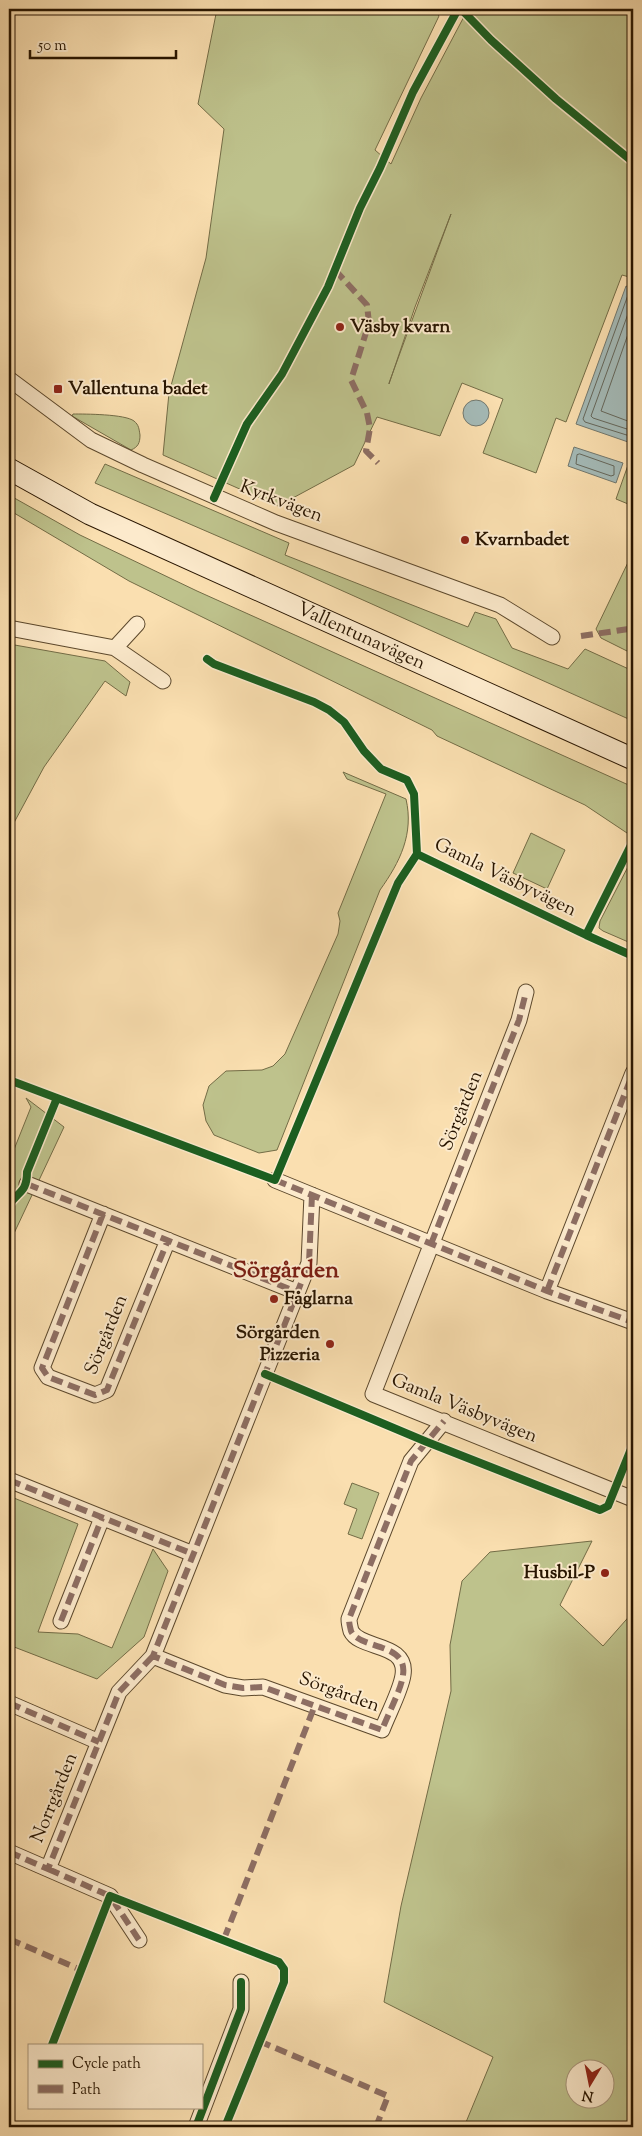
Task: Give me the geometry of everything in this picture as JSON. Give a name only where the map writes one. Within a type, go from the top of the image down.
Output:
[{"type":"main road","name":"Vallentunavägen","points":[[9,469],[90,514],[633,759]]},
{"type":"street","name":"Kyrkvägen","points":[[9,379],[91,440],[143,465],[276,523],[500,605],[552,637]]},
{"type":"street","points":[[115,648],[137,624]]},
{"type":"street","points":[[9,628],[115,648],[163,681]]},
{"type":"street","name":"Sörgården","points":[[431,1244],[519,1020],[526,992]]},
{"type":"street","points":[[548,1291],[633,1073]]},
{"type":"street","points":[[275,1180],[548,1291],[633,1322]]},
{"type":"street","points":[[27,1184],[297,1292]]},
{"type":"street","points":[[153,1656],[309,1263],[312,1195]]},
{"type":"street","name":"Sörgården","points":[[103,1214],[42,1368],[48,1377],[96,1395],[107,1390],[168,1240]]},
{"type":"street","name":"Gamla Väsbyvägen","points":[[431,1244],[373,1394],[444,1421],[633,1499]]},
{"type":"street","name":"Sörgården","points":[[153,1656],[224,1685],[243,1688],[263,1687],[382,1730],[403,1675],[403,1664],[396,1654],[351,1632],[349,1619],[411,1461],[444,1421]]},
{"type":"street","points":[[9,1480],[193,1554]]},
{"type":"street","points":[[61,1621],[102,1518]]},
{"type":"street","name":"Norrgården","points":[[48,1869],[118,1692],[153,1656]]},
{"type":"street","name":"Norrgården","points":[[9,1704],[98,1742]]},
{"type":"street","name":"Norrgården","points":[[9,1852],[110,1896],[139,1940]]},
{"type":"street","points":[[196,2127],[242,2009],[241,1982]]},
{"type":"green space","points":[[217,9],[435,9],[439,16],[375,150],[391,164],[421,98],[468,9],[633,9],[633,278],[622,275],[566,422],[556,418],[536,473],[483,453],[503,399],[462,383],[440,436],[377,417],[354,465],[278,506],[163,455],[169,393],[206,258],[224,129],[198,104]],"holes":[[[451,214],[393,371],[415,307]]]},
{"type":"green space","points":[[73,414],[105,415],[134,421],[138,426],[139,442],[131,450],[72,416]]},
{"type":"green space","points":[[633,451],[633,506],[616,499]]},
{"type":"green space","points":[[105,464],[289,543],[285,555],[468,627],[475,612],[496,619],[512,648],[568,669],[585,649],[633,671],[633,721],[296,570],[95,483]]},
{"type":"green space","points":[[9,495],[80,535],[197,591],[633,787],[633,820],[627,833],[585,805],[437,736],[432,730],[129,581],[9,510]]},
{"type":"green space","points":[[633,552],[633,654],[601,638],[596,629]]},
{"type":"green space","points":[[9,644],[105,661],[130,682],[126,696],[105,681],[44,767],[9,832]]},
{"type":"green space","points":[[343,772],[406,799],[408,812],[407,836],[394,869],[380,890],[277,1150],[259,1153],[214,1135],[206,1121],[203,1105],[209,1086],[226,1071],[262,1070],[273,1066],[285,1054],[338,934],[340,921],[338,913],[386,794],[347,779]]},
{"type":"green space","points":[[531,833],[565,850],[547,889],[513,873]]},
{"type":"green space","points":[[633,857],[633,944],[599,928],[600,921]]},
{"type":"green space","points":[[26,1098],[64,1127],[9,1244],[9,1162],[31,1107]]},
{"type":"green space","points":[[352,1483],[379,1493],[362,1539],[348,1534],[357,1509],[344,1504]]},
{"type":"green space","points":[[9,1496],[78,1524],[38,1632],[78,1634],[112,1648],[153,1549],[168,1571],[144,1637],[97,1679],[9,1645]]},
{"type":"green space","points":[[592,1541],[560,1605],[603,1646],[633,1612],[633,2127],[464,2127],[493,2057],[384,2002],[401,1906],[451,1691],[450,1645],[462,1581],[490,1552]]},
{"type":"water","points":[[626,286],[633,289],[633,436],[631,443],[576,424]]},
{"type":"water","points":[[476,400],[485,404],[489,413],[485,422],[476,426],[467,422],[463,413],[467,404]]},
{"type":"water","points":[[574,447],[623,463],[616,483],[568,466]]},
{"type":"marked path","points":[[335,270],[367,305],[369,323],[351,380],[367,413],[370,428],[366,451],[378,463]]},
{"type":"marked path","points":[[581,636],[629,629],[633,631]]},
{"type":"marked path","points":[[431,1244],[519,1020],[526,992]]},
{"type":"marked path","points":[[547,1291],[633,1073]]},
{"type":"marked path","points":[[275,1180],[547,1291],[633,1322]]},
{"type":"marked path","points":[[27,1184],[297,1292]]},
{"type":"marked path","points":[[312,1195],[309,1263],[153,1656],[225,1685],[243,1688],[263,1687],[382,1730],[400,1688],[403,1664],[391,1652],[356,1637],[351,1631],[349,1619],[411,1461],[444,1421]]},
{"type":"marked path","points":[[103,1214],[42,1368],[48,1377],[95,1395],[107,1390],[168,1240]]},
{"type":"marked path","points":[[9,1480],[193,1554]]},
{"type":"marked path","points":[[61,1621],[102,1518]]},
{"type":"marked path","points":[[9,1852],[48,1869],[119,1692],[153,1656]]},
{"type":"marked path","points":[[9,1703],[99,1742]]},
{"type":"marked path","points":[[224,1939],[315,1705]]},
{"type":"marked path","points":[[48,1869],[110,1896],[139,1940]]},
{"type":"marked path","points":[[9,1939],[81,1970]]},
{"type":"marked path","points":[[259,2041],[388,2096],[376,2127]]},
{"type":"cycle path","points":[[214,498],[247,424],[282,374],[328,287],[360,208],[380,168],[413,92],[458,9]]},
{"type":"cycle path","points":[[461,9],[491,40],[556,99],[633,162]]},
{"type":"cycle path","points":[[9,1080],[275,1180],[398,883],[417,854],[414,794],[407,780],[381,769],[364,751],[344,722],[329,710],[314,702],[214,664],[207,659]]},
{"type":"cycle path","points":[[586,935],[633,841]]},
{"type":"cycle path","points":[[417,854],[633,956]]},
{"type":"cycle path","points":[[9,1205],[24,1188],[27,1172],[57,1098]]},
{"type":"cycle path","points":[[265,1374],[427,1442],[600,1510],[608,1506],[633,1444]]},
{"type":"cycle path","points":[[52,2044],[110,1896],[279,1962],[284,1969],[284,1982],[225,2127]]},
{"type":"cycle path","points":[[196,2127],[241,2009],[241,1982]]},
{"type":"place","name":"Väsby kvarn","points":[[340,327]]},
{"type":"place","name":"Vallentuna badet","points":[[58,389]]},
{"type":"place","name":"Kvarnbadet","points":[[465,540]]},
{"type":"place","name":"Fåglarna","points":[[274,1299]]},
{"type":"place","name":"Sörgården Pizzeria","points":[[330,1344]]},
{"type":"place","name":"Husbil-P","points":[[605,1573]]},
{"type":"district","name":"Sörgården","points":[[286,1271]]}]
